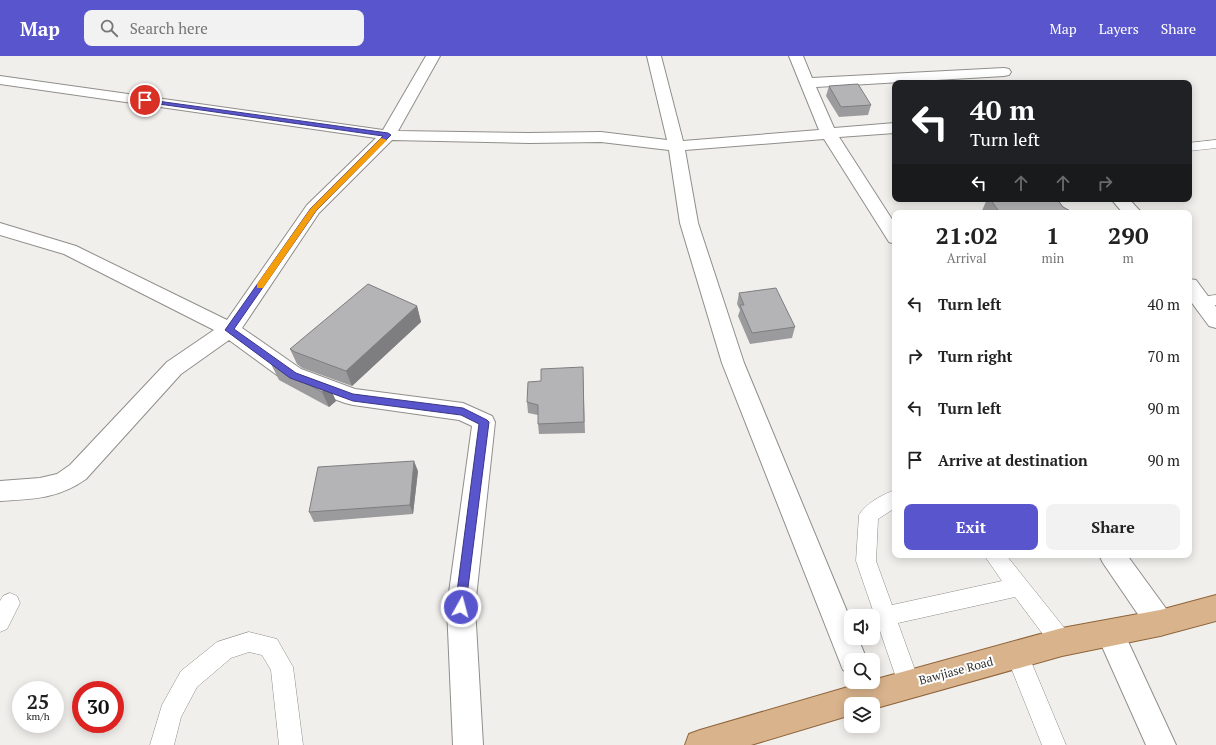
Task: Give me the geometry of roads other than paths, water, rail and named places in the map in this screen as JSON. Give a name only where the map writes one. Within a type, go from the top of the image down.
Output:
[{"type":"main road","name":"Bawjiase Road","points":[[880,687],[909,684],[1062,642],[1160,623],[1216,608]]},
{"type":"main road","name":"Bawjiase Road","points":[[716,743],[864,689]]},
{"type":"street","points":[[0,491],[40,488],[64,482],[78,472],[174,368],[204,346],[230,330],[313,209],[388,135],[433,56]]},
{"type":"street","points":[[654,56],[676,146],[690,223],[733,363],[849,653]]},
{"type":"street","points":[[796,56],[828,133],[892,233]]},
{"type":"street","points":[[807,83],[999,66],[1012,80]]},
{"type":"street","points":[[0,80],[388,135],[529,138],[601,137],[676,146],[892,128]]},
{"type":"street","points":[[1123,202],[1130,210]]},
{"type":"street","points":[[0,229],[70,250],[230,330],[293,375],[353,397],[463,412],[484,422],[461,607],[468,745]]},
{"type":"street","points":[[1192,287],[1209,301],[1216,321]]},
{"type":"street","points":[[1114,558],[1160,623]]},
{"type":"street","points":[[1110,633],[1161,745]]},
{"type":"lane","points":[[1192,147],[1216,144]]},
{"type":"lane","points":[[892,500],[869,515],[866,561],[909,684]]},
{"type":"lane","points":[[996,558],[1062,642]]},
{"type":"lane","points":[[886,616],[1019,587]]},
{"type":"lane","points":[[0,622],[10,603]]},
{"type":"lane","points":[[162,745],[170,713],[189,679],[226,649],[249,642],[268,646],[282,667],[291,745]]},
{"type":"lane","points":[[1018,655],[1054,745]]}]
